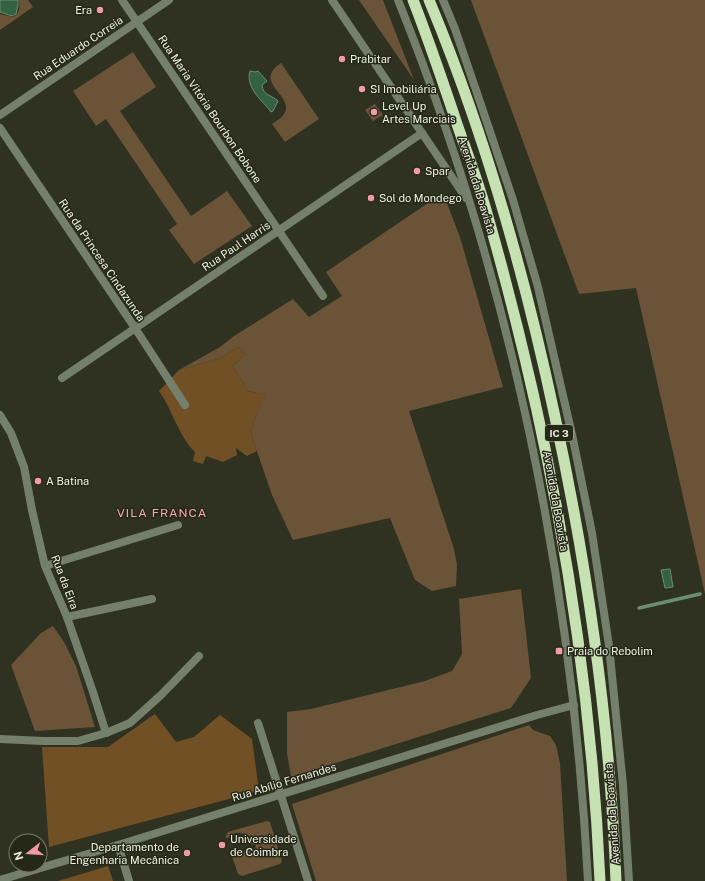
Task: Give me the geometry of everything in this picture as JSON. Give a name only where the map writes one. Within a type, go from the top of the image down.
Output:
[{"type":"highway","name":"Avenida da Boavista","points":[[413,0],[428,38],[486,208],[528,367],[563,540],[580,649],[594,787],[600,881]]},
{"type":"highway","name":"Avenida da Boavista","points":[[429,0],[450,54],[502,203],[542,356],[579,536],[595,648],[611,786],[616,881]]},
{"type":"street","name":"Rua Maria Vitória Bourbon Bobone","points":[[122,0],[323,296]]},
{"type":"street","name":"Rua Eduardo Correia","points":[[0,115],[169,0]]},
{"type":"street","points":[[332,0],[472,208]]},
{"type":"street","name":"Avenida da Boavista","points":[[398,0],[439,108],[472,208],[516,370],[533,446],[551,543],[574,705],[582,788],[588,881]]},
{"type":"street","name":"Avenida da Boavista","points":[[443,0],[475,86],[512,200],[538,287],[573,439],[592,533],[611,660],[623,785],[629,881]]},
{"type":"street","name":"Rua da Princesa Cindazunda","points":[[0,128],[185,405]]},
{"type":"street","name":"Rua Paul Harris","points":[[62,378],[422,133]]},
{"type":"street","name":"Rua da Eira","points":[[0,416],[11,433],[24,467],[32,510],[46,566],[67,617],[106,733]]},
{"type":"street","points":[[46,566],[178,525]]},
{"type":"street","points":[[67,617],[152,599]]},
{"type":"street","points":[[0,739],[78,741],[130,724],[161,695],[198,656]]},
{"type":"street","name":"Rua Abílio Fernandes","points":[[0,880],[118,845],[536,715],[574,705]]},
{"type":"street","points":[[258,723],[308,881]]},
{"type":"street","points":[[118,845],[130,881]]},
{"type":"shaded area","points":[[0,0],[18,0],[16,14],[12,16],[0,12]]},
{"type":"shaded area","points":[[19,0],[28,0],[33,7],[0,30],[0,14],[13,17],[19,10]]},
{"type":"shaded area","points":[[359,0],[383,0],[414,80]]},
{"type":"shaded area","points":[[471,0],[705,0],[705,594],[636,288],[579,294]]},
{"type":"shaded area","points":[[133,52],[156,87],[120,111],[191,216],[227,191],[252,226],[194,264],[169,230],[177,224],[106,119],[96,126],[73,91]]},
{"type":"shaded area","points":[[281,63],[319,119],[285,142],[272,124],[284,114],[286,107],[270,77],[273,70]]},
{"type":"shaded area","points":[[250,71],[258,71],[267,81],[262,85],[264,91],[278,101],[273,111],[271,112],[252,89],[249,77]]},
{"type":"shaded area","name":"Level Up Artes Marciais","points":[[375,104],[383,115],[373,121],[365,110]]},
{"type":"shaded area","points":[[443,193],[460,237],[503,387],[409,411],[454,549],[457,565],[456,586],[432,591],[415,580],[390,518],[293,540],[272,495],[251,434],[256,415],[266,395],[248,391],[233,366],[245,354],[238,347],[221,358],[179,370],[220,347],[234,336],[293,299],[309,317],[342,296],[326,272]]},
{"type":"shaded area","points":[[238,347],[245,354],[233,366],[248,391],[267,395],[256,415],[251,434],[257,451],[247,456],[236,448],[237,455],[223,462],[206,456],[203,464],[193,461],[195,452],[184,439],[164,398],[159,391],[179,370],[221,358]]},
{"type":"shaded area","points":[[670,569],[673,587],[665,588],[661,570]]},
{"type":"shaded area","points":[[521,589],[531,678],[511,708],[291,777],[287,753],[287,712],[311,709],[425,681],[452,671],[462,654],[459,599]]},
{"type":"shaded area","points":[[53,626],[64,642],[76,666],[95,727],[35,731],[11,665],[41,633]]},
{"type":"shaded area","points":[[155,714],[176,742],[194,737],[220,715],[252,739],[259,791],[49,847],[42,747],[108,747]]},
{"type":"shaded area","points":[[529,725],[533,730],[550,736],[556,745],[560,763],[567,881],[316,881],[292,804]]},
{"type":"shaded area","points":[[267,821],[270,822],[282,861],[280,864],[242,876],[238,874],[230,850],[235,853],[240,853],[244,852],[248,848],[255,850],[256,845],[250,844],[247,836],[242,833],[234,833],[227,839],[226,836],[228,832]]},
{"type":"shaded area","points":[[108,866],[113,881],[58,881]]},
{"type":"waterway","points":[[639,608],[700,594]]},
{"type":"place","name":"Era","points":[[100,10]]},
{"type":"place","name":"Prabitar","points":[[342,59]]},
{"type":"place","name":"SI Imobiliária","points":[[362,89]]},
{"type":"place","name":"Level Up Artes Marciais","points":[[374,112]]},
{"type":"place","name":"Spar","points":[[417,171]]},
{"type":"place","name":"Sol do Mondego","points":[[371,198]]},
{"type":"place","name":"A Batina","points":[[38,481]]},
{"type":"place","name":"Praia do Rebolim","points":[[559,651]]},
{"type":"place","name":"Universidade de Coimbra","points":[[222,845]]},
{"type":"place","name":"Departamento de Engenharia Mecânica","points":[[187,853]]},
{"type":"district","name":"VILA FRANCA","points":[[162,513]]}]
